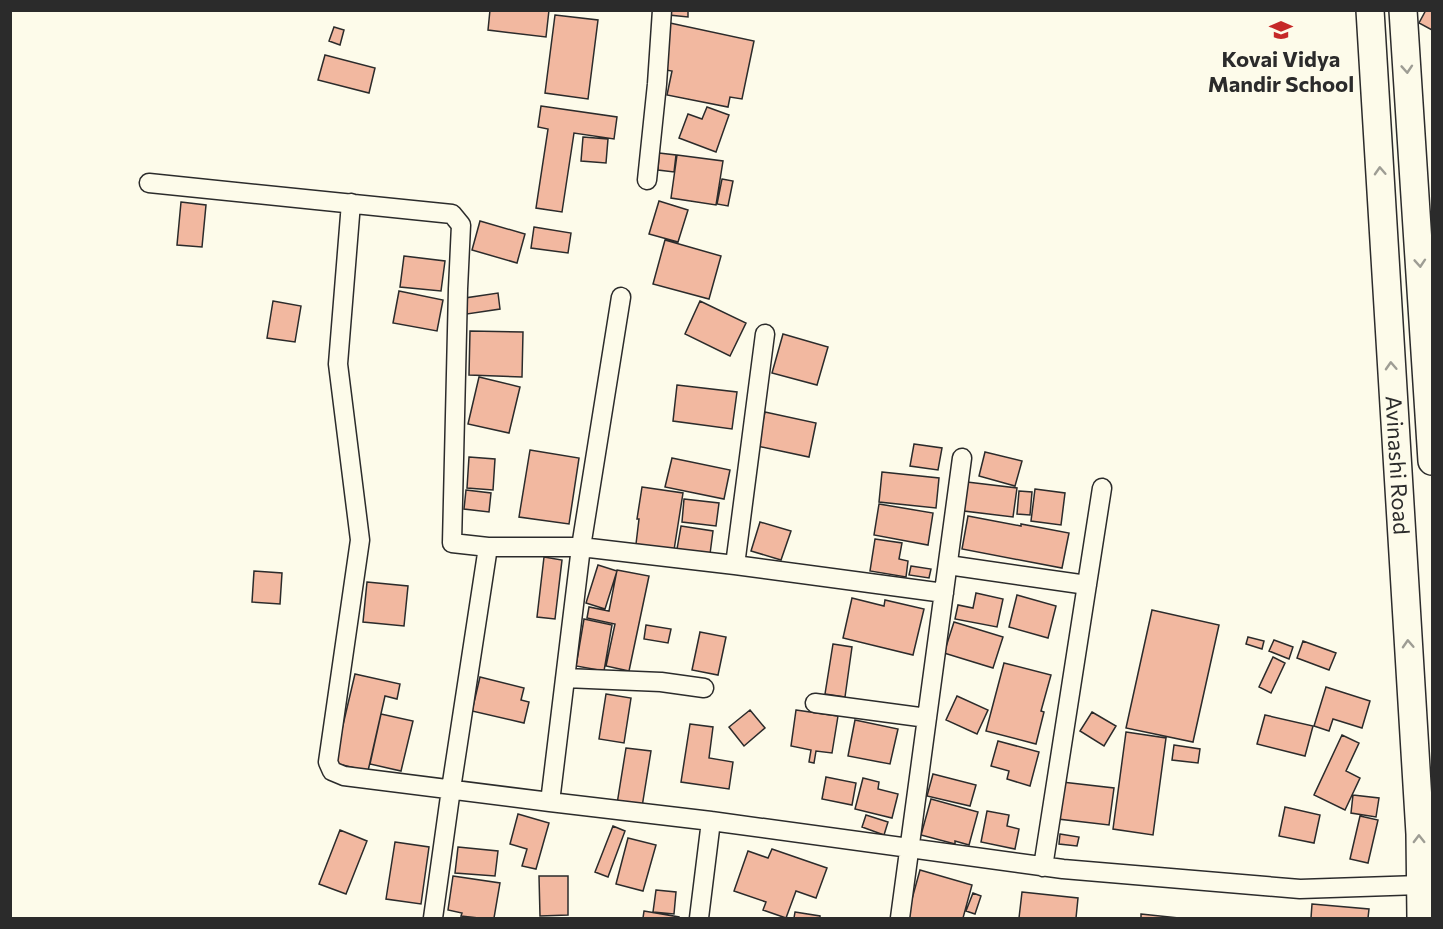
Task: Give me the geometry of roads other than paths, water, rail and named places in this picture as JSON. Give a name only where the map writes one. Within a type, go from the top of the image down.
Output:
[{"type":"main road","name":"Avinashi Road","points":[[1370,10],[1419,822],[1421,918]]},
{"type":"main road","name":"Avinashi Road","points":[[1403,10],[1432,461]]},
{"type":"street","points":[[647,180],[662,10]]},
{"type":"street","points":[[149,183],[452,214],[461,225],[452,543],[488,547],[581,547],[944,593]]},
{"type":"street","points":[[351,203],[338,364],[360,540],[328,762],[332,771],[344,776],[711,821],[1043,867],[1300,889],[1420,885]]},
{"type":"street","points":[[550,802],[581,547],[621,297]]},
{"type":"street","points":[[735,565],[765,334]]},
{"type":"street","points":[[900,918],[962,458]]},
{"type":"street","points":[[1043,867],[1102,488]]},
{"type":"street","points":[[433,918],[488,547]]},
{"type":"street","points":[[948,565],[1087,585]]},
{"type":"street","points":[[565,678],[661,682],[704,688]]},
{"type":"street","points":[[815,703],[927,718]]},
{"type":"street","points":[[699,918],[711,821]]},
{"type":"place","name":"Kovai Vidya Mandir School","points":[[1281,30]]}]
